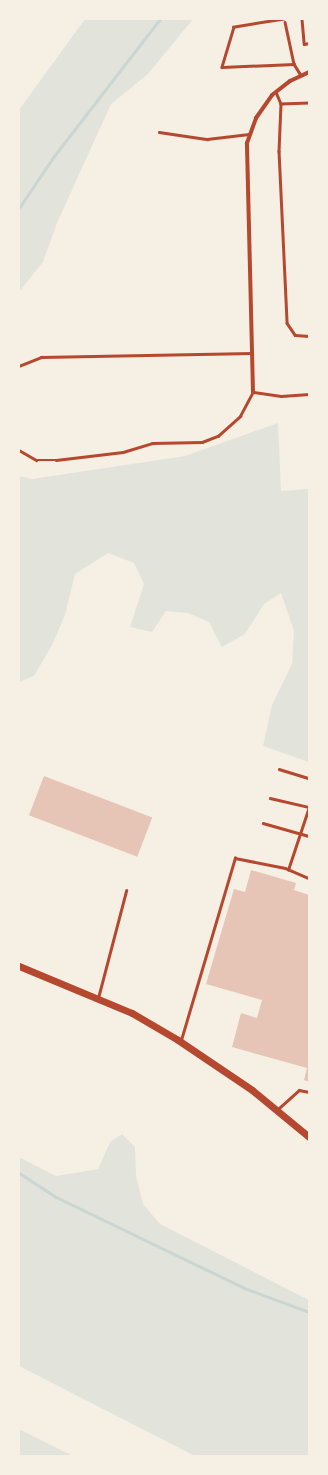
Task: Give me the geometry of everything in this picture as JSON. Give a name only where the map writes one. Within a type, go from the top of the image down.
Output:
[{"type":"street","points":[[253,392],[247,180],[249,134],[256,118],[276,92],[301,75],[309,72]]},
{"type":"street","points":[[19,966],[97,998],[181,1042],[277,1110],[309,1137]]},
{"type":"lane","points":[[302,19],[304,44],[309,43]]},
{"type":"lane","points":[[294,64],[222,67],[234,26],[284,20],[294,64],[301,75]]},
{"type":"lane","points":[[276,92],[282,104],[279,151],[287,323],[296,335],[309,336]]},
{"type":"lane","points":[[282,104],[309,103]]},
{"type":"lane","points":[[159,132],[208,139],[249,134]]},
{"type":"lane","points":[[19,366],[41,358],[252,353]]},
{"type":"lane","points":[[19,450],[36,460],[56,460],[123,452],[152,443],[202,442],[218,436],[240,416],[253,392],[281,396],[309,394]]},
{"type":"lane","points":[[279,769],[309,778]]},
{"type":"lane","points":[[270,798],[309,807],[288,870]]},
{"type":"lane","points":[[263,823],[309,836]]},
{"type":"lane","points":[[181,1042],[235,858],[288,870],[309,878]]},
{"type":"lane","points":[[97,998],[126,891]]},
{"type":"lane","points":[[277,1110],[299,1090],[309,1092]]},
{"type":"shaded area","points":[[85,19],[193,19],[148,74],[111,104],[57,223],[43,262],[19,292],[19,110]]},
{"type":"shaded area","points":[[278,423],[281,491],[309,489],[309,762],[263,746],[272,705],[292,664],[294,631],[281,593],[264,604],[245,634],[222,647],[209,622],[188,613],[166,611],[152,632],[130,627],[144,584],[134,563],[108,553],[75,574],[65,615],[52,645],[34,676],[19,682],[19,476],[32,479],[185,456]]},
{"type":"shaded area","points":[[122,1134],[135,1147],[136,1175],[143,1204],[160,1224],[309,1300],[309,1456],[195,1456],[19,1366],[19,1157],[56,1176],[98,1169],[110,1142]]},
{"type":"shaded area","points":[[19,1429],[73,1456],[19,1456]]},
{"type":"building","points":[[44,776],[152,818],[137,857],[29,815]]},
{"type":"building","points":[[251,870],[296,883],[294,890],[309,895],[309,1082],[304,1080],[307,1068],[232,1047],[241,1013],[257,1018],[262,1000],[206,984],[234,889],[245,892]]},
{"type":"waterway","points":[[19,208],[54,156],[160,19]]},
{"type":"waterway","points":[[19,1173],[56,1197],[244,1288],[309,1312]]}]
